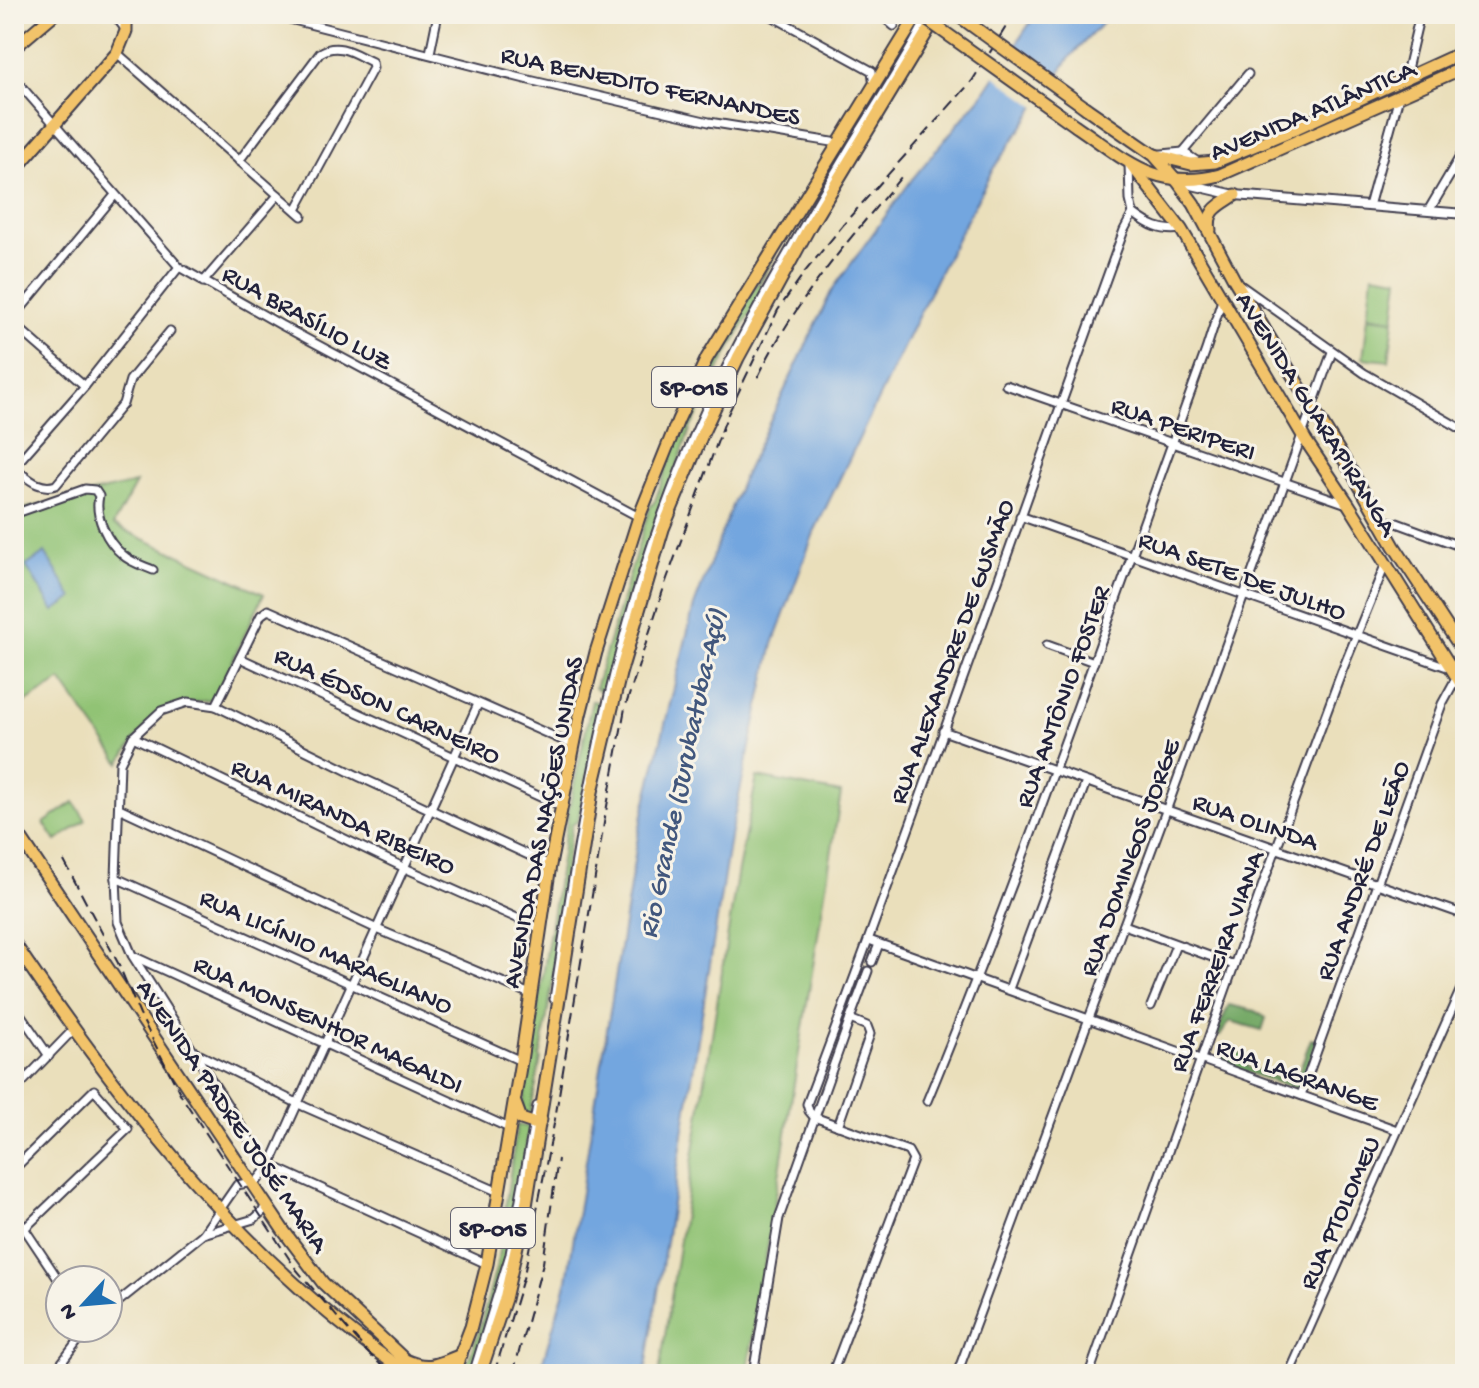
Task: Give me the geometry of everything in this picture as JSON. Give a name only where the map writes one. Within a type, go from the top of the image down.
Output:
[{"type":"main road","points":[[14,48],[54,14]]},
{"type":"main road","points":[[14,171],[117,53],[126,31],[126,14]]},
{"type":"main road","points":[[918,14],[1129,162]]},
{"type":"main road","name":"AVENIDA DAS NAÇÕES UNIDAS","points":[[453,1374],[487,1264],[521,1061],[539,928],[573,745],[596,652],[639,517],[707,358],[918,14]]},
{"type":"main road","name":"AVENIDA DAS NAÇÕES UNIDAS","points":[[480,1374],[516,1255],[592,792],[620,674],[663,529],[704,430],[745,345],[810,226],[938,14]]},
{"type":"main road","points":[[956,14],[1154,155]]},
{"type":"main road","name":"AVENIDA ATLÂNTICA","points":[[1154,155],[1204,164],[1265,141],[1465,51]]},
{"type":"main road","name":"AVENIDA ATLÂNTICA","points":[[1129,162],[1161,178],[1178,182],[1220,175],[1465,67]]},
{"type":"main road","name":"AVENIDA GUARAPIRANGA","points":[[1154,155],[1178,182],[1408,569],[1465,654]]},
{"type":"main road","name":"AVENIDA GUARAPIRANGA","points":[[1129,162],[1181,229],[1301,432],[1465,690]]},
{"type":"main road","points":[[1211,235],[1208,220],[1211,213],[1235,195]]},
{"type":"main road","name":"AVENIDA PADRE JOSÉ MARIA","points":[[14,828],[298,1252],[323,1283],[405,1360],[428,1367],[461,1355]]},
{"type":"main road","name":"AVENIDA PADRE JOSÉ MARIA","points":[[14,943],[73,1030],[219,1209],[277,1269],[409,1374]]},
{"type":"main road","points":[[515,1098],[521,1119],[537,1122]]},
{"type":"main road","points":[[310,1297],[321,1294],[323,1283]]},
{"type":"street","points":[[114,14],[126,31]]},
{"type":"street","points":[[126,31],[132,14]]},
{"type":"street","name":"RUA BENEDITO FERNANDES","points":[[270,14],[709,122],[838,143]]},
{"type":"street","points":[[430,53],[438,14]]},
{"type":"street","points":[[768,14],[872,71],[874,87]]},
{"type":"street","points":[[880,14],[894,26]]},
{"type":"street","points":[[473,1374],[510,1254],[537,1122],[589,776],[609,685],[659,521],[706,411],[760,301],[929,14]]},
{"type":"street","points":[[1405,78],[1420,14]]},
{"type":"street","points":[[117,53],[239,161],[299,213],[373,68],[372,62],[334,47],[320,53],[239,161]]},
{"type":"street","points":[[1183,152],[1248,74]]},
{"type":"street","name":"RUA BRASÍLIO LUZ","points":[[14,78],[179,267],[639,517]]},
{"type":"street","points":[[1369,206],[1400,95]]},
{"type":"street","points":[[1429,210],[1465,149]]},
{"type":"street","points":[[1154,155],[1183,152],[1204,164]]},
{"type":"street","points":[[1129,162],[1133,213],[1156,228],[1181,229]]},
{"type":"street","points":[[1178,182],[1235,195],[1465,214]]},
{"type":"street","points":[[14,317],[115,195]]},
{"type":"street","points":[[203,282],[278,195]]},
{"type":"street","name":"RUA ALEXANDRE DE GUSMÃO","points":[[814,1117],[807,1104],[1124,230],[1133,213]]},
{"type":"street","points":[[170,331],[130,380],[123,404],[56,485],[35,484],[14,467],[85,386],[179,267]]},
{"type":"street","points":[[1235,281],[1385,387],[1465,431]]},
{"type":"street","name":"RUA ANTÔNIO FOSTER","points":[[927,1101],[1056,771],[1222,300]]},
{"type":"street","points":[[14,324],[85,386]]},
{"type":"street","name":"RUA DOMINGOS JORGE","points":[[957,1374],[1090,1019],[1332,352]]},
{"type":"street","name":"RUA PERIPERI","points":[[1006,385],[1349,505]]},
{"type":"street","points":[[14,450],[21,456]]},
{"type":"street","points":[[14,514],[85,489],[95,490],[99,496],[96,515],[112,542],[124,557],[153,570]]},
{"type":"street","name":"RUA SETE DE JULHO","points":[[1020,516],[1455,673]]},
{"type":"street","points":[[1379,520],[1397,523],[1465,548]]},
{"type":"street","name":"RUA FERREIRA VIANA","points":[[1089,1374],[1234,965],[1386,563]]},
{"type":"street","points":[[216,706],[261,615],[268,610],[573,745]]},
{"type":"street","points":[[1047,645],[1094,662]]},
{"type":"street","name":"RUA ÉDSON CARNEIRO","points":[[240,658],[562,807]]},
{"type":"street","name":"RUA ANDRÉ DE LEÃO","points":[[1301,1095],[1442,704],[1455,673],[1465,662]]},
{"type":"street","points":[[487,1264],[270,1165],[260,1156],[132,955],[118,922],[116,878],[120,763],[133,737],[161,711],[188,702],[216,706],[550,865]]},
{"type":"street","points":[[203,1234],[237,1185],[261,1179],[270,1165],[478,704]]},
{"type":"street","name":"RUA OLINDA","points":[[943,731],[1465,915]]},
{"type":"street","name":"RUA MIRANDA RIBEIRO","points":[[133,737],[405,868],[539,928]]},
{"type":"street","points":[[1009,989],[1086,782]]},
{"type":"street","points":[[119,808],[377,929],[530,994]]},
{"type":"street","name":"RUA LICÍNIO MARAGLIANO","points":[[116,878],[521,1061]]},
{"type":"street","points":[[1124,925],[1234,965]]},
{"type":"street","name":"RUA LAGRANGE","points":[[869,940],[1397,1130]]},
{"type":"street","points":[[872,962],[879,944]]},
{"type":"street","points":[[1151,1006],[1176,945]]},
{"type":"street","name":"RUA MONSENHOR MAGALDI","points":[[132,955],[509,1128]]},
{"type":"street","points":[[753,1374],[779,1218],[868,971]]},
{"type":"street","name":"RUA PTOLOMEU","points":[[1289,1374],[1465,980]]},
{"type":"street","points":[[14,1005],[49,1056]]},
{"type":"street","points":[[838,1126],[870,1034],[867,1026],[850,1019]]},
{"type":"street","points":[[14,1091],[73,1030]]},
{"type":"street","points":[[194,1052],[298,1103],[499,1192]]},
{"type":"street","points":[[14,1169],[92,1091],[97,1091],[127,1126],[128,1131],[24,1229]]},
{"type":"street","points":[[814,1117],[908,1151],[913,1160],[832,1374]]},
{"type":"street","points":[[124,1297],[203,1234],[259,1216],[266,1203]]},
{"type":"street","points":[[14,1213],[48,1264]]},
{"type":"street","points":[[53,1374],[76,1344]]},
{"type":"green space","points":[[775,255],[760,284],[763,291],[713,378],[691,427],[649,544],[617,646],[606,693],[595,688],[650,507],[702,383],[735,320]]},
{"type":"green space","points":[[1373,274],[1399,278],[1394,319],[1368,315]]},
{"type":"green space","points":[[1368,317],[1394,320],[1389,361],[1363,358]]},
{"type":"green space","points":[[136,483],[113,525],[264,594],[214,700],[179,705],[157,716],[139,734],[120,763],[61,680],[14,710],[14,511]]},
{"type":"green space","points":[[592,701],[603,703],[578,821],[572,825],[564,874],[568,886],[541,1058],[530,1115],[525,1117],[522,1111],[569,808]]},
{"type":"green space","points":[[757,777],[841,793],[747,1374],[659,1374],[737,875]]},
{"type":"green space","points":[[74,802],[86,820],[56,841],[44,823]]},
{"type":"green space","points":[[1229,1005],[1255,1011],[1266,1018],[1262,1030],[1230,1021],[1220,1036],[1216,1034]]},
{"type":"green space","points":[[1311,1039],[1317,1041],[1299,1090],[1222,1064],[1218,1057],[1230,1053],[1247,1054],[1247,1067],[1294,1084]]},
{"type":"green space","points":[[517,1125],[529,1127],[529,1130],[512,1238],[472,1374],[463,1374],[478,1334],[497,1265]]},
{"type":"water","name":"Rio Grande (Jurubatuba-Açú)","points":[[1036,14],[1111,14],[1071,56],[993,169],[941,269],[815,530],[773,644],[731,831],[645,1374],[539,1374],[567,1280],[639,830],[694,606],[741,482],[832,290],[913,178],[983,94]]},
{"type":"water","points":[[45,553],[73,598],[54,611],[26,566]]},
{"type":"pier","points":[[1009,48],[1057,82],[1039,109],[992,74]]},
{"type":"railway","points":[[494,1374],[524,1275],[555,1119],[625,708],[665,584],[727,416],[778,310],[804,273],[848,219],[972,81],[1014,14]]},
{"type":"railway","points":[[758,377],[805,297],[902,176]]},
{"type":"railway","points":[[64,861],[118,963],[140,1015],[182,1097],[296,1269],[369,1354],[391,1374]]},
{"type":"railway","points":[[513,1374],[543,1263],[558,1159]]}]
